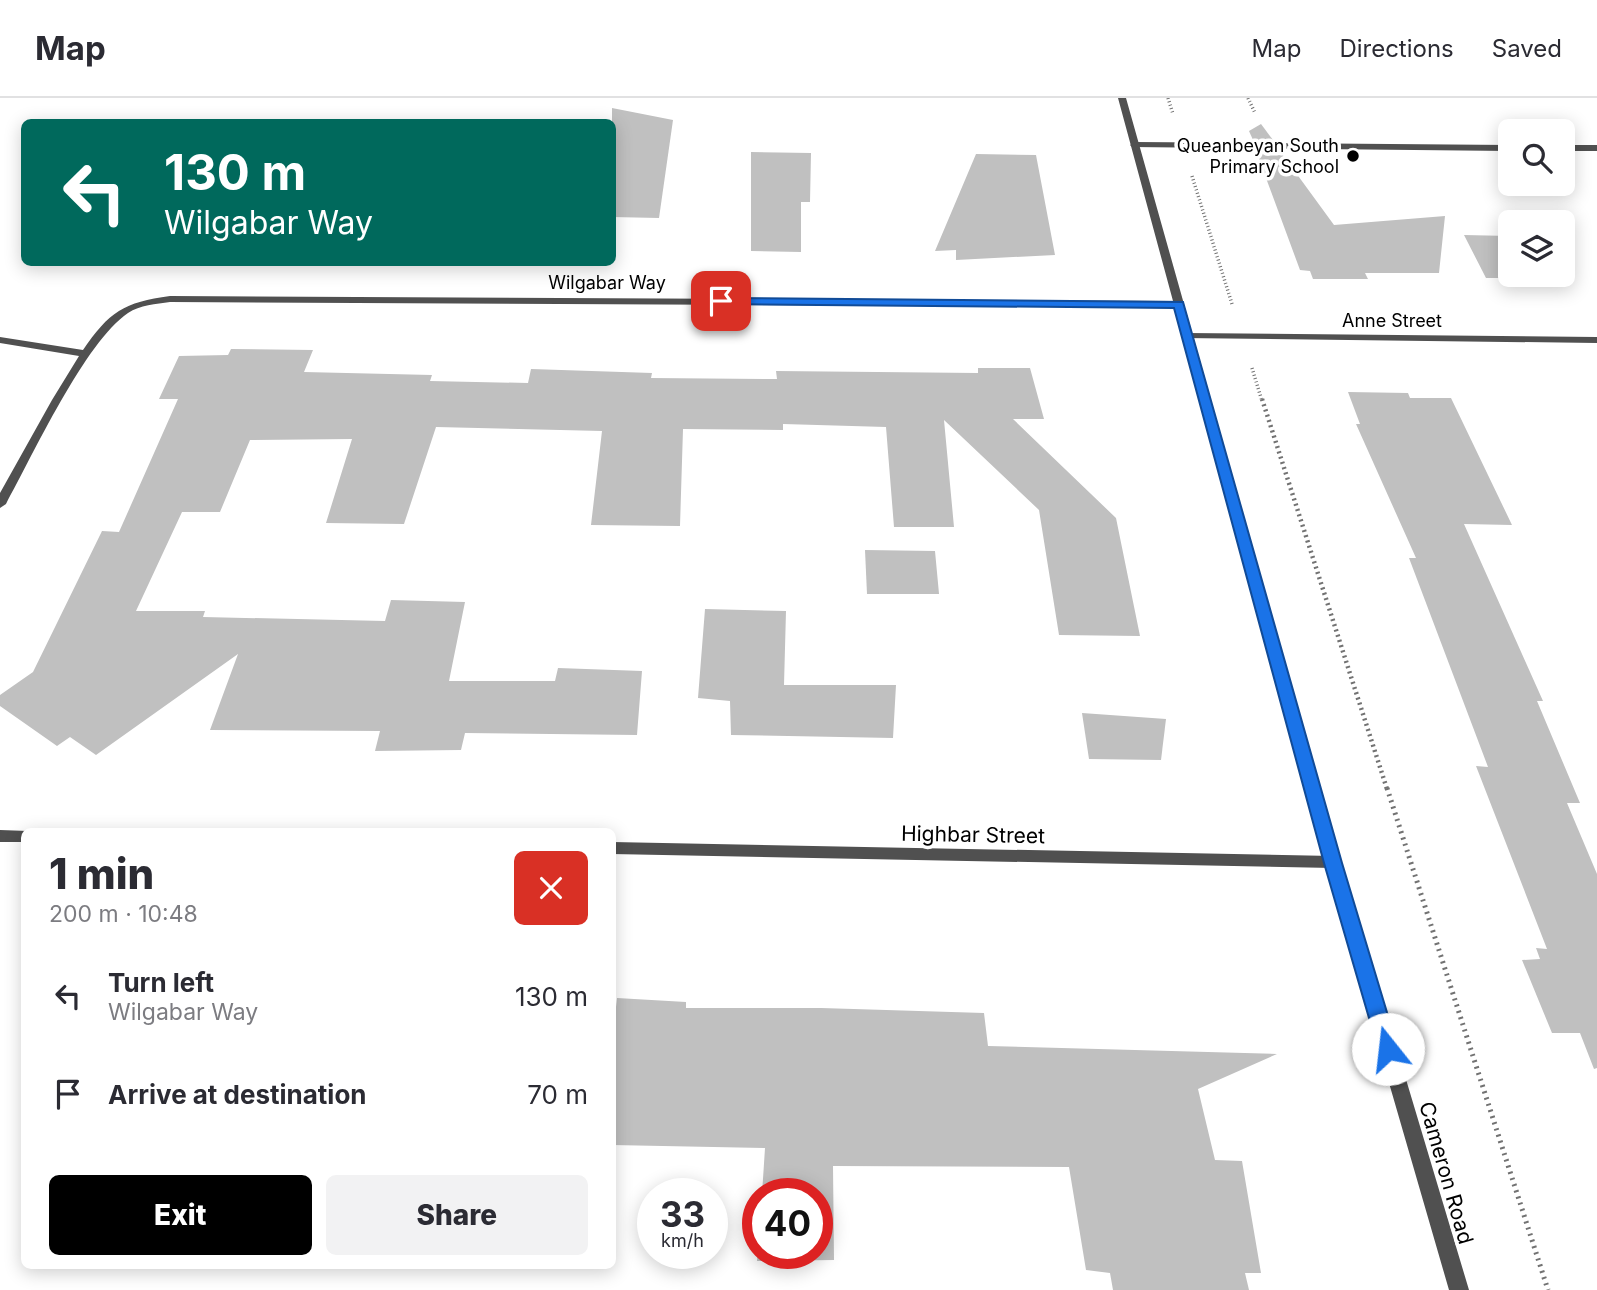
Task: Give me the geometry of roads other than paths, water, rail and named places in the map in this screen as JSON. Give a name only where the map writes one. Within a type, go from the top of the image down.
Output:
[{"type":"street","name":"Cameron Road","points":[[1122,98],[1333,863],[1459,1290]]},
{"type":"street","points":[[1135,145],[1498,148]]},
{"type":"street","points":[[1575,148],[1597,148]]},
{"type":"street","name":"Wilgabar Way","points":[[86,354],[122,312],[150,302],[191,298],[1179,304]]},
{"type":"street","name":"Anne Street","points":[[1186,336],[1597,340]]},
{"type":"street","points":[[0,340],[86,354],[0,504]]},
{"type":"street","points":[[0,836],[21,836]]},
{"type":"street","name":"Highbar Street","points":[[616,848],[1333,863]]},
{"type":"place","name":"Queanbeyan South Primary School","points":[[1353,156]]}]
